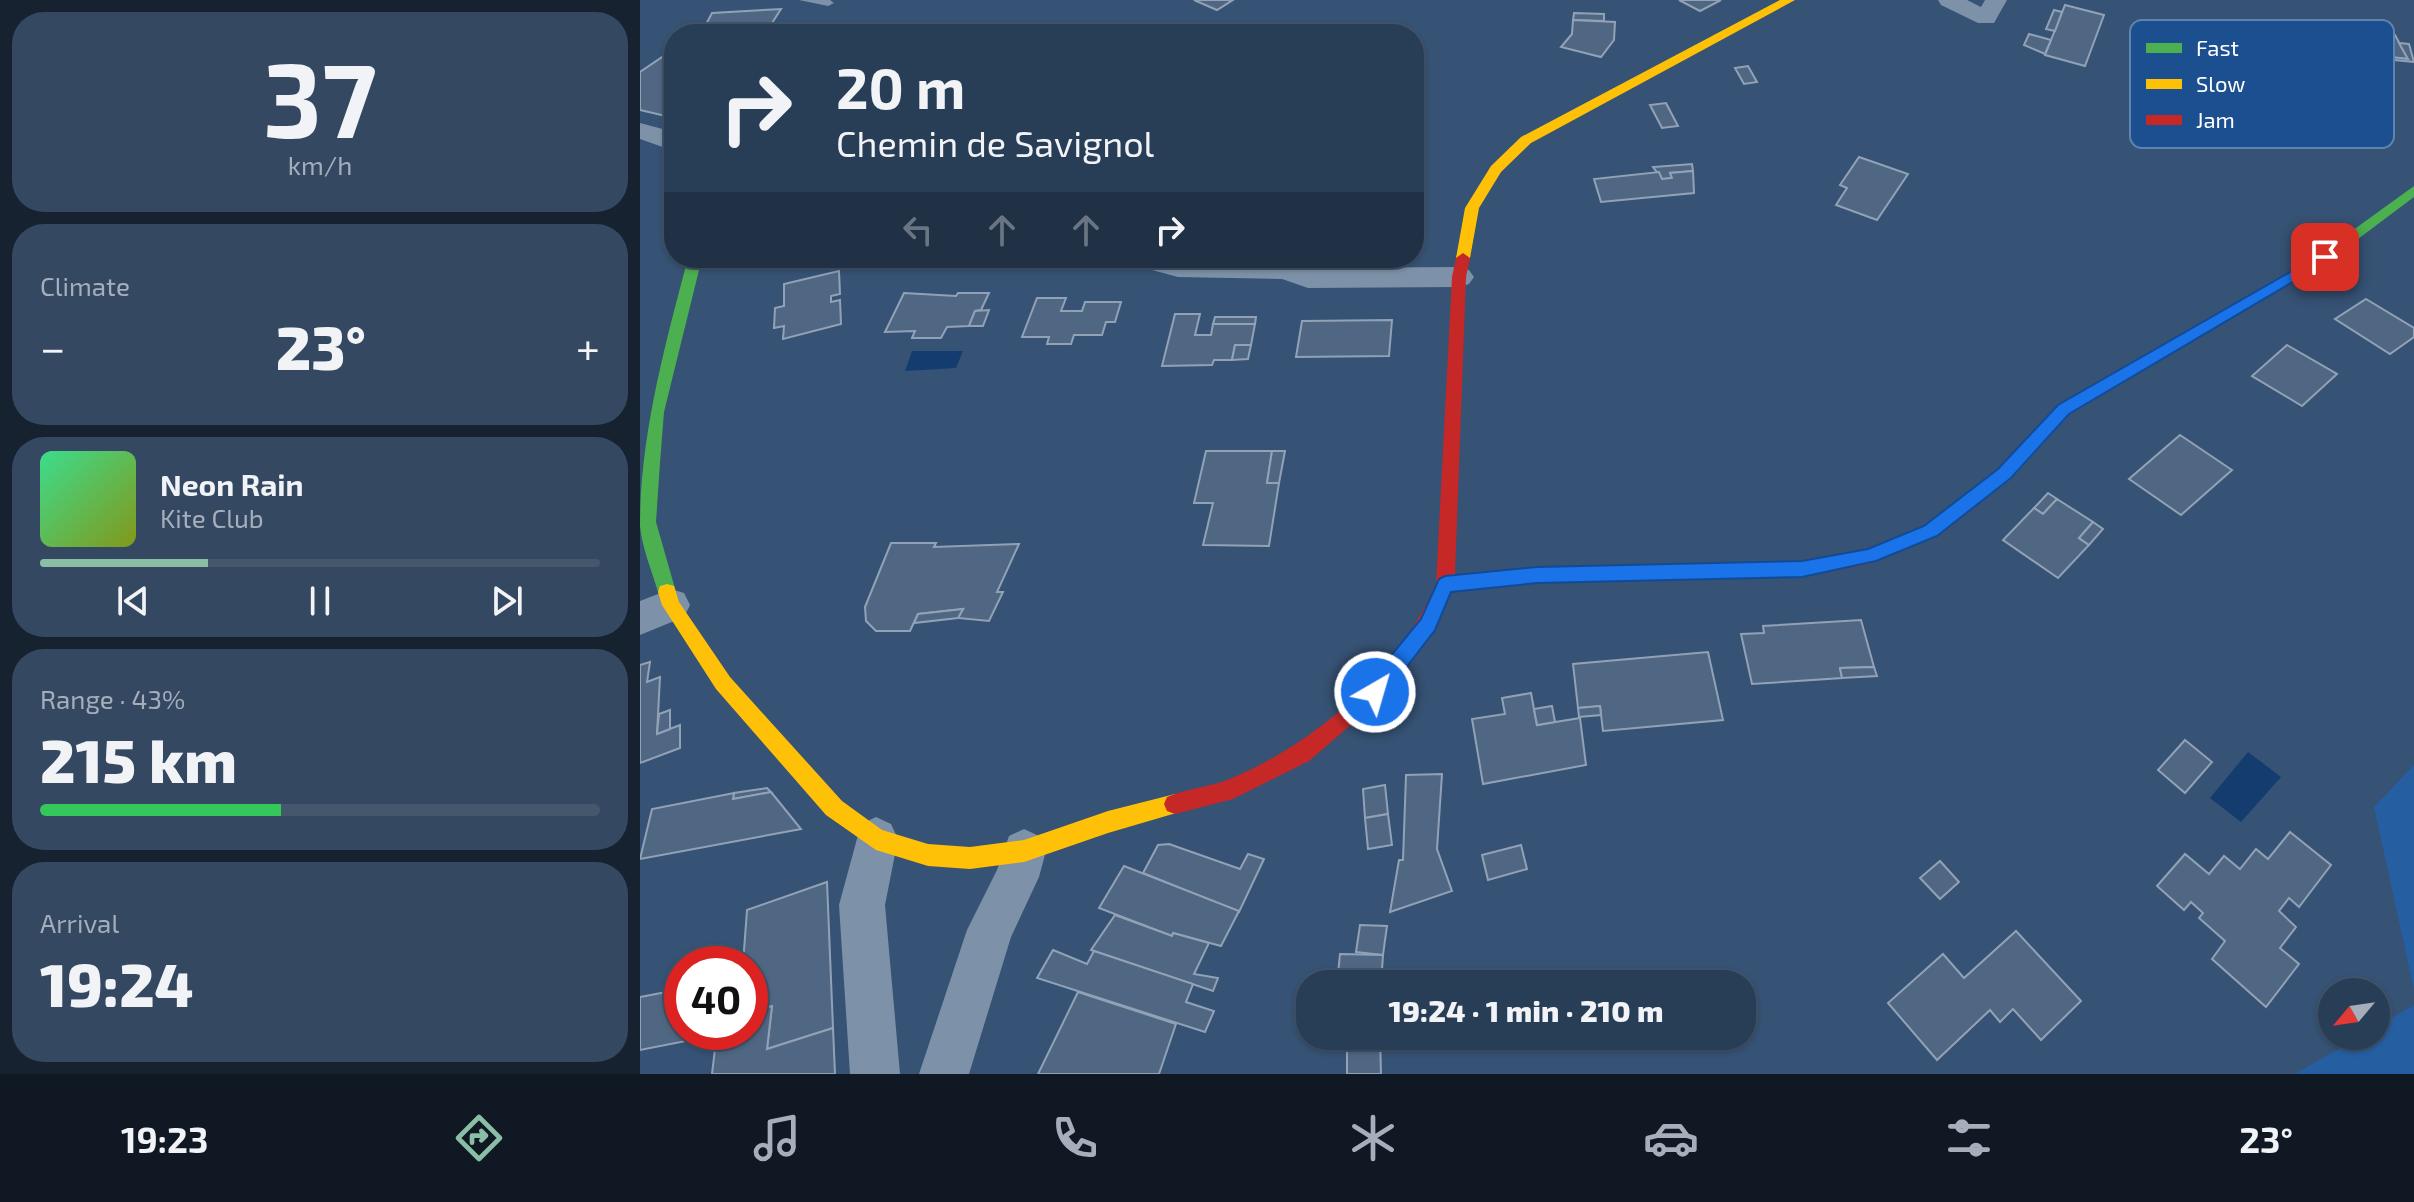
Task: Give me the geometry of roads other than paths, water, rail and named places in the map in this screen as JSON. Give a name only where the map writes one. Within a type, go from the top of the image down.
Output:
[{"type":"street","points":[[692,268],[656,412],[647,522],[655,612],[834,808],[876,839],[928,855],[970,858],[1024,851],[1108,822],[1233,789],[1302,754],[1375,692],[1428,624],[1445,584],[1459,277],[1472,208],[1496,169],[1526,140],[1789,0]]},
{"type":"street","points":[[1949,0],[1986,18],[1996,0]]},
{"type":"street","points":[[640,131],[664,137]]},
{"type":"street","points":[[1445,584],[1537,575],[1802,569],[1869,556],[1931,531],[2005,474],[2064,410],[2325,257],[2414,190]]},
{"type":"street","points":[[1232,268],[1286,269],[1308,278],[1459,277]]},
{"type":"street","points":[[875,1074],[862,905],[876,839]]},
{"type":"street","points":[[944,1074],[990,930],[1017,877],[1024,851]]},
{"type":"lane","points":[[805,0],[828,3]]}]
